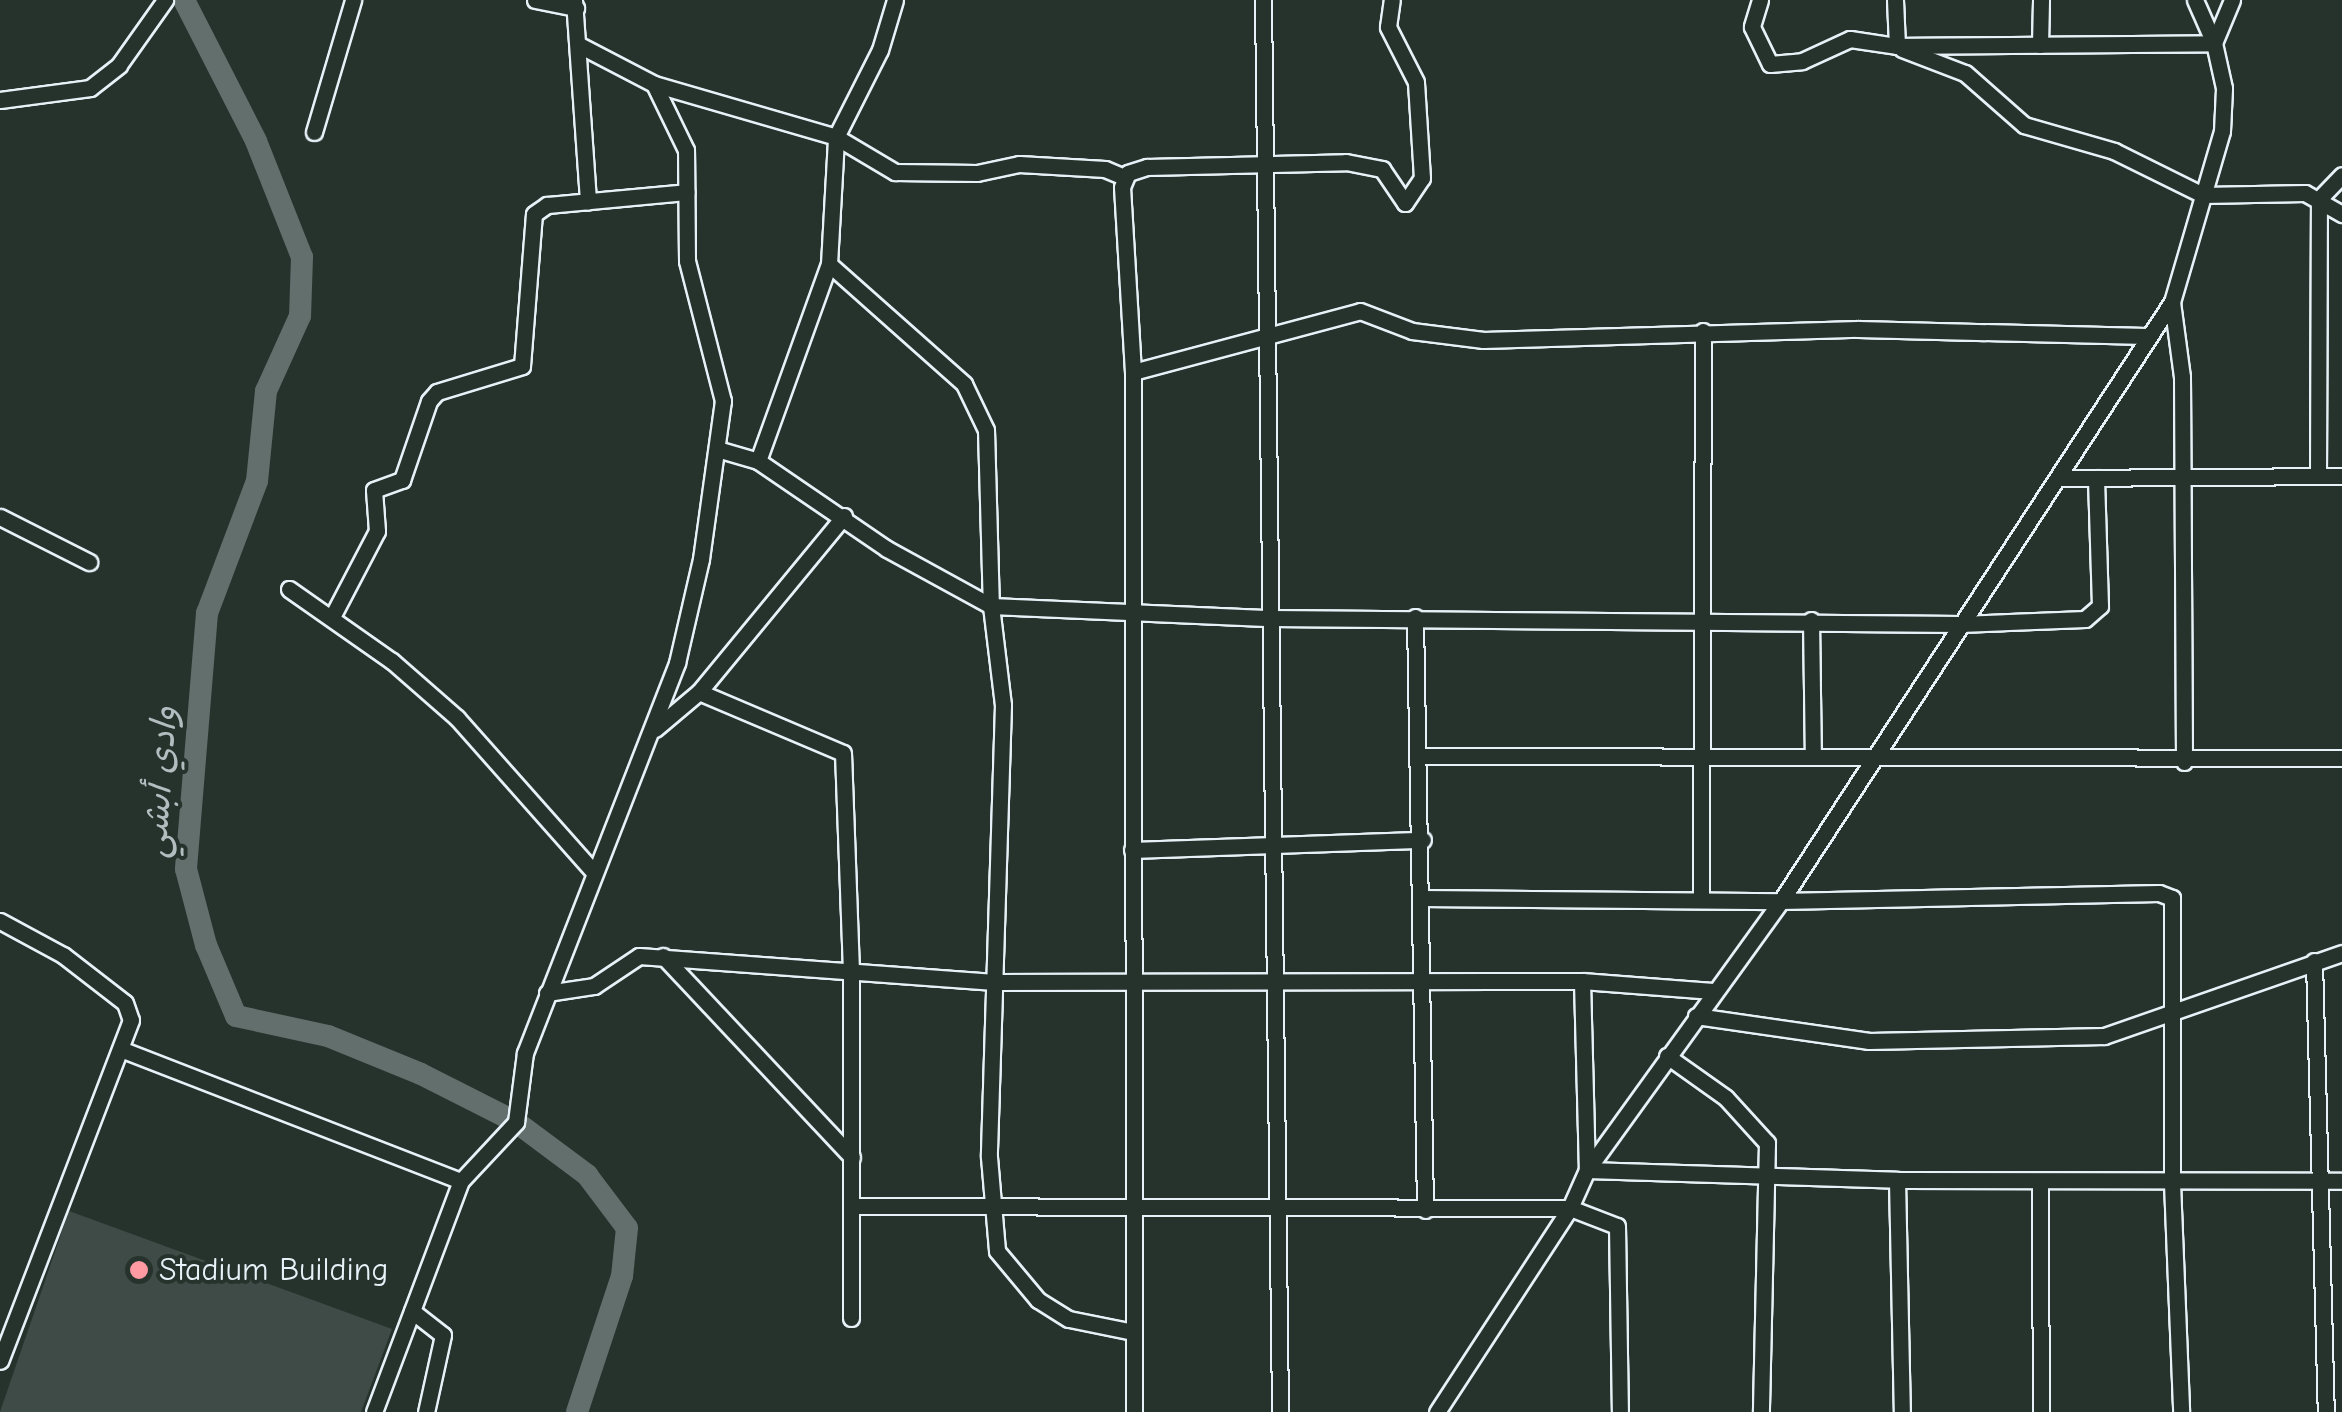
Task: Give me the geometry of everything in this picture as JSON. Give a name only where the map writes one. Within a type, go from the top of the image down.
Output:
[{"type":"street","points":[[0,100],[90,88],[119,64],[166,0]]},
{"type":"street","points":[[314,132],[353,0]]},
{"type":"street","points":[[535,0],[575,4],[588,202]]},
{"type":"street","points":[[758,461],[829,264],[836,137],[880,50],[896,0]]},
{"type":"street","points":[[1262,0],[1268,163],[1265,335],[1280,1412]]},
{"type":"street","points":[[579,45],[654,84],[836,137],[895,172],[977,172],[1019,164],[1105,170],[1124,178],[1146,168],[1332,161],[1382,169],[1405,203],[1422,178],[1416,82],[1388,27],[1392,0]]},
{"type":"street","points":[[1760,0],[1752,27],[1770,64],[1802,61],[1850,38],[1897,46],[2214,43]]},
{"type":"street","points":[[1895,0],[1897,46]]},
{"type":"street","points":[[2040,45],[2041,0]]},
{"type":"street","points":[[1437,1412],[1570,1208],[1587,1170],[1781,901],[1870,758],[2060,478],[2146,336],[2172,302],[2225,105],[2214,43],[2195,0]]},
{"type":"street","points":[[2214,43],[2232,0]]},
{"type":"street","points":[[1897,46],[1965,73],[2024,125],[2114,151],[2203,196],[2273,190],[2319,199],[2342,214]]},
{"type":"street","points":[[374,1412],[461,1182],[516,1122],[525,1053],[592,870],[651,732],[695,594],[723,400],[687,261],[686,150],[654,84]]},
{"type":"street","points":[[2318,476],[2319,199],[2342,175]]},
{"type":"street","points":[[1124,178],[1133,372],[1134,1412]]},
{"type":"street","points":[[332,617],[378,531],[374,490],[402,480],[429,401],[437,392],[522,366],[534,214],[547,205],[686,192]]},
{"type":"street","points":[[829,264],[964,384],[986,430],[990,606],[1003,705],[991,982],[992,1211],[997,1251],[1038,1300],[1069,1318],[1133,1332]]},
{"type":"street","points":[[2172,302],[2180,335],[2184,762]]},
{"type":"street","points":[[1133,372],[1360,312],[1426,334],[1483,340],[1704,331],[2146,336]]},
{"type":"street","points":[[1701,898],[1704,331]]},
{"type":"street","points":[[717,450],[758,461],[844,516],[887,549],[990,606],[1271,618],[1704,617],[1960,624],[2096,614],[2096,478]]},
{"type":"street","points":[[2060,478],[2342,476]]},
{"type":"street","points":[[651,732],[698,692],[844,516]]},
{"type":"street","points":[[0,517],[89,562]]},
{"type":"street","points":[[289,589],[332,617],[497,756],[592,870]]},
{"type":"street","points":[[1415,617],[1422,840],[1425,1210]]},
{"type":"street","points":[[1811,620],[1813,756]]},
{"type":"street","points":[[698,692],[842,753],[852,972],[851,1318]]},
{"type":"street","points":[[1417,756],[1704,755],[2184,762],[2342,758]]},
{"type":"street","points":[[1132,850],[1422,840]]},
{"type":"street","points":[[1421,898],[1781,901],[2159,893],[2172,898],[2176,909],[2171,1014],[2172,1183],[2181,1412]]},
{"type":"street","points":[[0,921],[30,932],[126,1003],[131,1020],[0,1361]]},
{"type":"street","points":[[1696,1016],[1869,1041],[2104,1036],[2342,953]]},
{"type":"street","points":[[547,993],[594,986],[638,956],[991,982],[1582,981],[1713,991]]},
{"type":"street","points":[[663,956],[852,1157]]},
{"type":"street","points":[[2314,961],[2326,1412]]},
{"type":"street","points":[[1582,981],[1587,1170]]},
{"type":"street","points":[[122,1050],[461,1182]]},
{"type":"street","points":[[1667,1056],[1702,1076],[1767,1143],[1762,1172],[1761,1412]]},
{"type":"street","points":[[1587,1170],[1762,1172],[1897,1180],[2342,1181]]},
{"type":"street","points":[[1897,1180],[1902,1412]]},
{"type":"street","points":[[2040,1181],[2041,1412]]},
{"type":"street","points":[[854,1206],[992,1211],[1570,1208],[1616,1226],[1620,1412]]},
{"type":"street","points":[[412,1310],[442,1335],[426,1412]]},
{"type":"shaded area","name":"Stadium Building","points":[[69,1211],[392,1329],[361,1412],[0,1412]]},
{"type":"waterway","name":"وادي أبشي","points":[[184,0],[256,141],[302,257],[300,316],[266,391],[257,481],[207,613],[186,869],[206,945],[236,1016],[328,1036],[421,1074],[516,1122],[587,1175],[627,1228],[622,1276],[577,1412]]},
{"type":"place","name":"Stadium Building","points":[[139,1270]]}]
